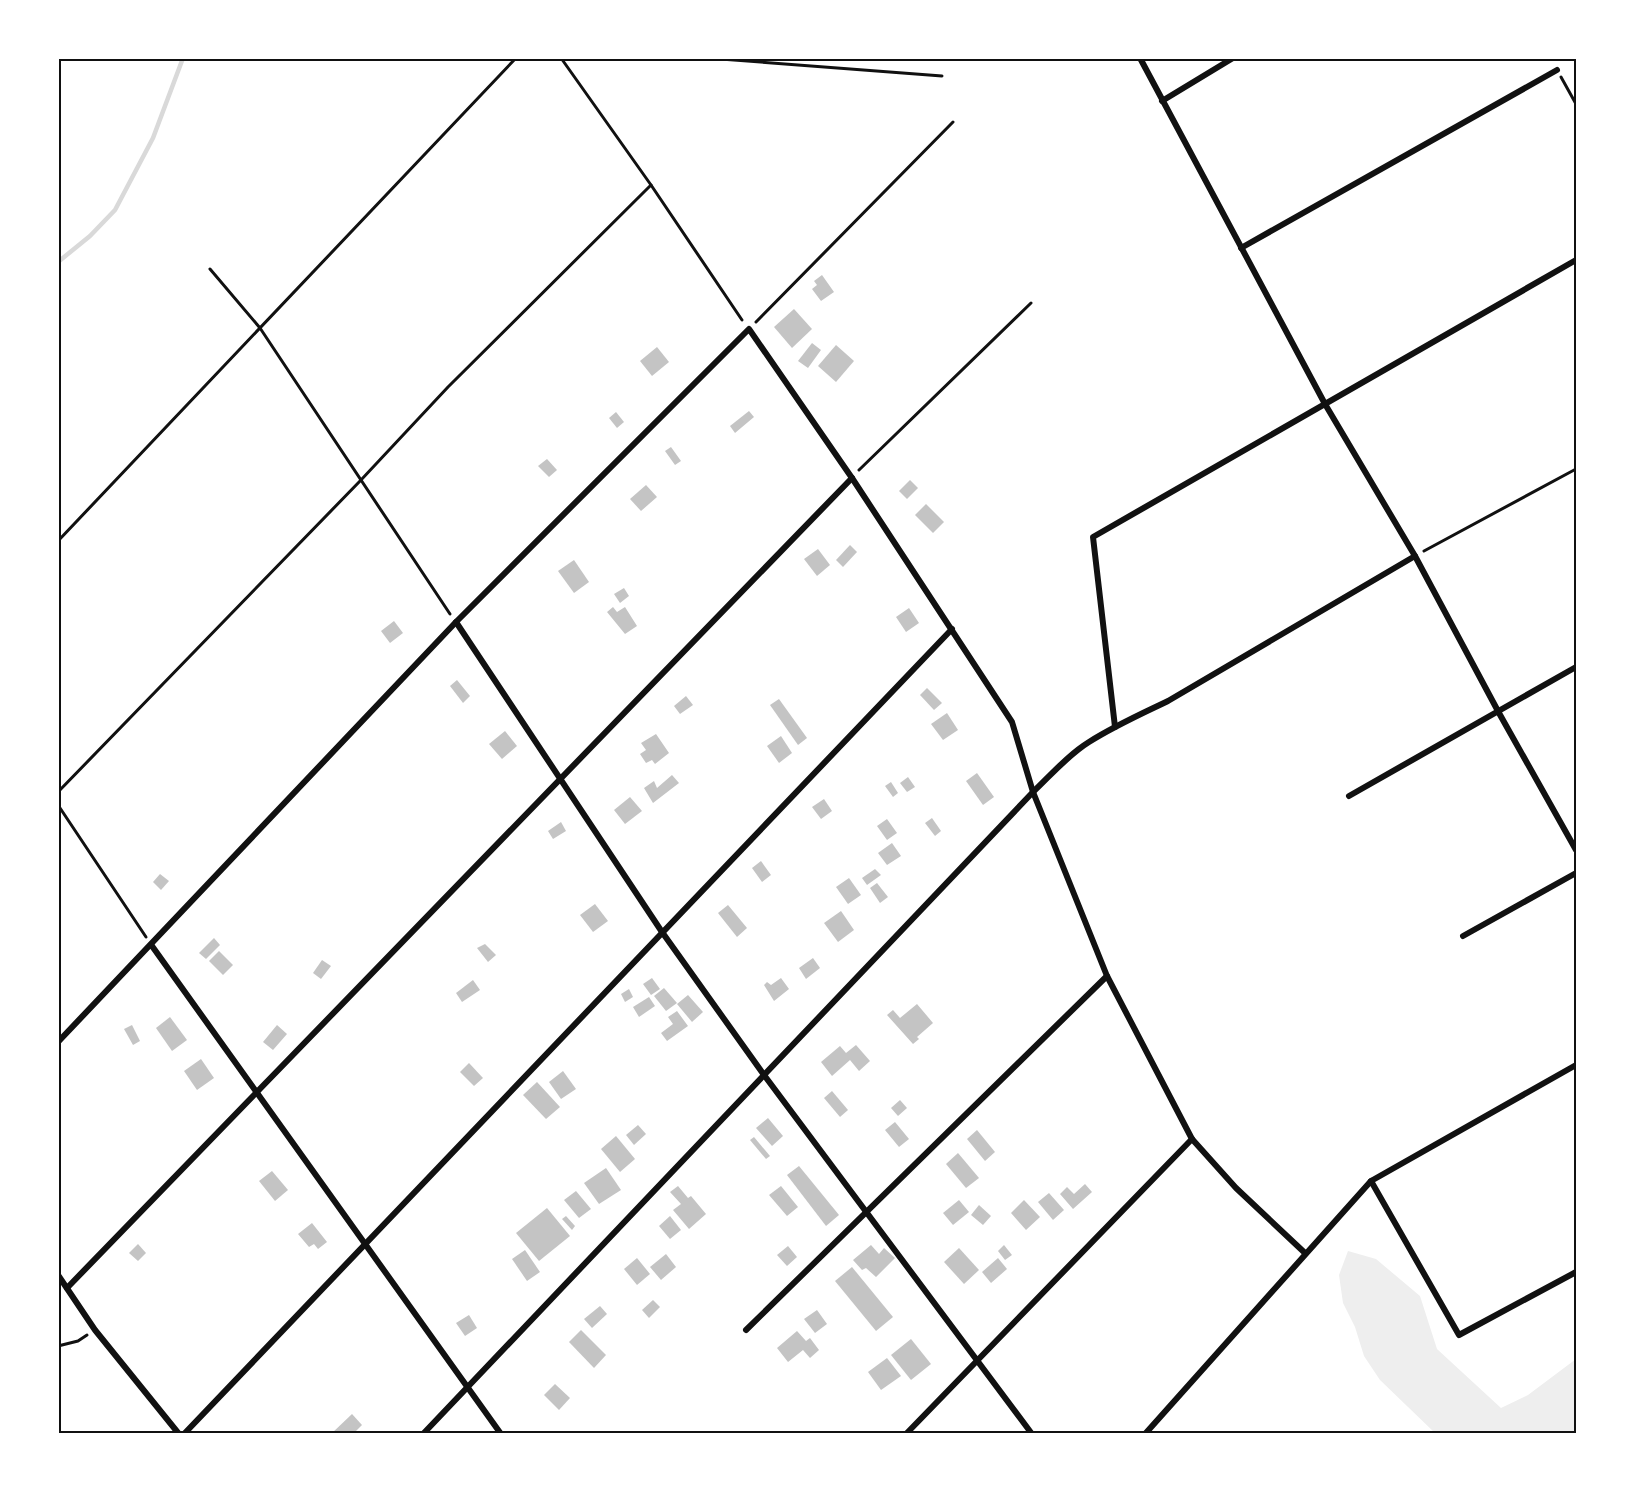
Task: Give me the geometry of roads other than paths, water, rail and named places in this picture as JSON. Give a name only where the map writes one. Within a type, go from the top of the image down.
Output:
[{"type":"street","points":[[1140,58],[1325,404],[1415,556],[1576,850]]},
{"type":"street","points":[[1162,101],[1233,58]]},
{"type":"street","points":[[1241,248],[1557,70]]},
{"type":"street","points":[[1115,727],[1093,537],[1576,260]]},
{"type":"street","points":[[58,1042],[152,946],[456,622],[748,329],[852,477],[1012,722],[1033,792],[1107,975],[1192,1139],[1236,1188],[1305,1253]]},
{"type":"street","points":[[67,1288],[852,477]]},
{"type":"street","points":[[423,1434],[1033,792],[1087,743],[1168,701],[1415,556]]},
{"type":"street","points":[[456,622],[662,932],[764,1075],[1032,1434]]},
{"type":"street","points":[[184,1434],[952,628]]},
{"type":"street","points":[[1349,796],[1576,668]]},
{"type":"street","points":[[1463,936],[1576,873]]},
{"type":"street","points":[[152,946],[501,1434]]},
{"type":"street","points":[[746,1330],[1107,975]]},
{"type":"street","points":[[1145,1434],[1371,1181],[1576,1065]]},
{"type":"street","points":[[906,1434],[1192,1139]]},
{"type":"street","points":[[1371,1181],[1459,1335],[1576,1272]]},
{"type":"street","points":[[58,1275],[95,1330],[179,1434]]},
{"type":"waterway","points":[[58,262],[90,236],[115,210],[153,138],[183,58]]}]
